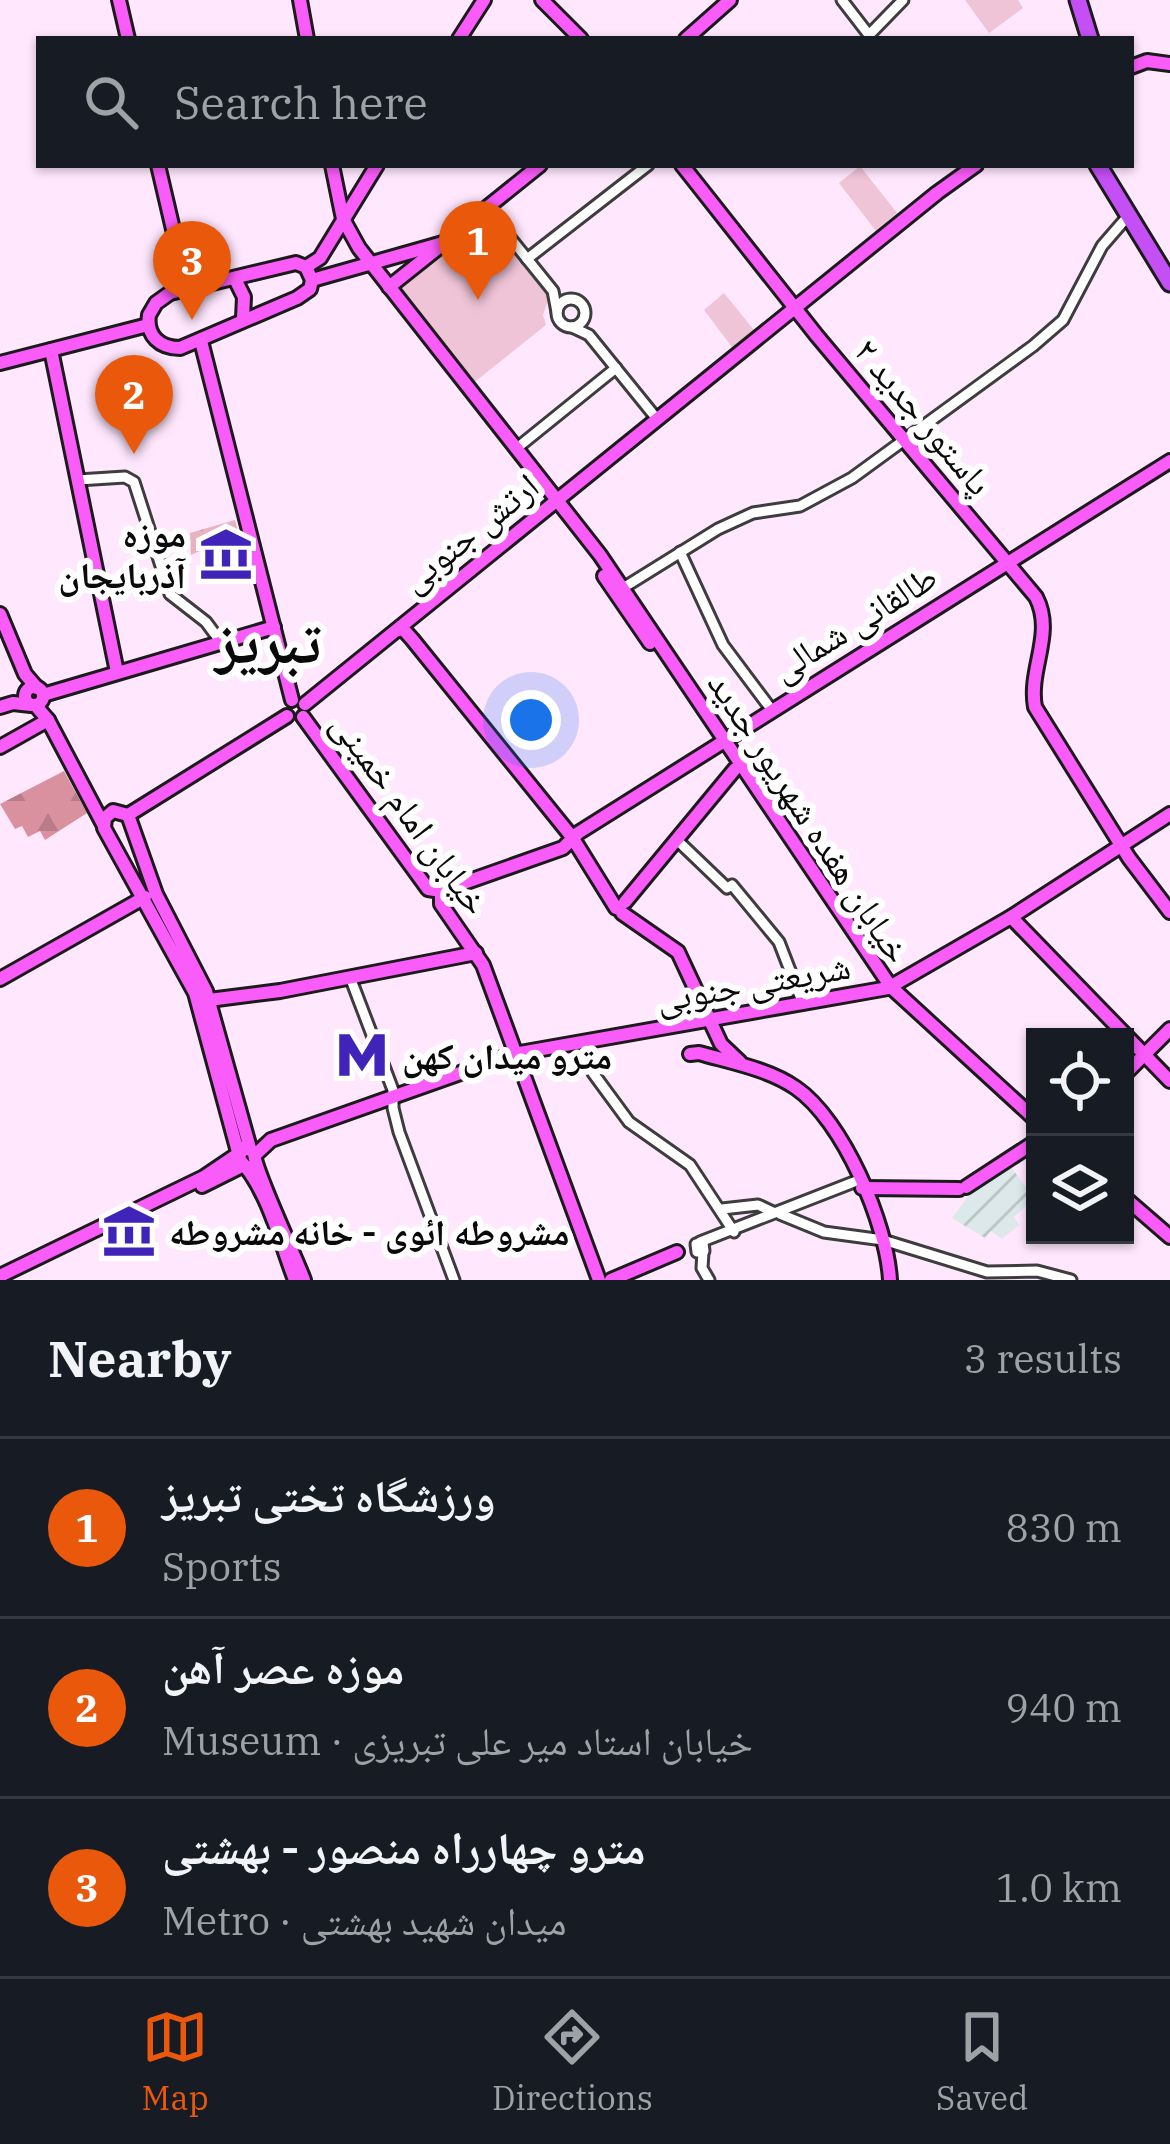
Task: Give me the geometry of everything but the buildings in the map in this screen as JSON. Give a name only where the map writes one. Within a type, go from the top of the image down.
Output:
[{"type":"highway","points":[[1077,6],[1084,36]]},
{"type":"highway","points":[[1103,168],[1170,284]]},
{"type":"highway","points":[[1103,168],[1167,260]]},
{"type":"main road","points":[[119,0],[127,36]]},
{"type":"main road","points":[[302,0],[308,36]]},
{"type":"main road","points":[[460,36],[484,0]]},
{"type":"main road","points":[[542,0],[578,36]]},
{"type":"main road","points":[[689,36],[730,0]]},
{"type":"main road","points":[[1134,64],[1170,61]]},
{"type":"main road","points":[[159,168],[187,289]]},
{"type":"main road","points":[[331,168],[342,223]]},
{"type":"main road","points":[[375,168],[320,258],[314,274],[303,295],[243,318],[201,341],[170,348],[155,339],[148,325],[151,311],[160,299],[187,289],[296,263],[314,274],[443,243]]},
{"type":"main road","points":[[389,287],[536,168]]},
{"type":"main road","name":"پاستور جدید ۲","points":[[684,168],[1040,604],[1045,622],[1034,703],[1049,735],[1121,846]]},
{"type":"main road","name":"ارتش جنوبی","points":[[556,502],[972,168]]},
{"type":"main road","name":"خیابان هفده شهریور جدید","points":[[342,223],[596,557],[891,987]]},
{"type":"main road","points":[[242,277],[260,311]]},
{"type":"main road","points":[[242,277],[243,318]]},
{"type":"main road","points":[[0,363],[148,325]]},
{"type":"main road","name":"خیابان امام خمینی","points":[[201,341],[271,627],[302,711],[428,889],[441,891],[441,904],[474,953],[597,1275]]},
{"type":"main road","points":[[51,350],[117,672]]},
{"type":"main road","name":"ارتش جنوبی","points":[[302,711],[673,408]]},
{"type":"main road","name":"طالقانی شمالی","points":[[441,891],[523,862],[727,743],[771,709],[1170,461]]},
{"type":"main road","name":"خیابان هفده شهریور جدید","points":[[596,557],[622,588],[710,725]]},
{"type":"main road","points":[[0,614],[25,674],[99,807],[104,828],[195,993],[239,1130]]},
{"type":"main road","points":[[7,705],[42,702],[117,672],[271,627]]},
{"type":"main road","points":[[401,630],[566,837]]},
{"type":"main road","points":[[7,705],[24,688],[25,674]]},
{"type":"main road","points":[[0,748],[42,702]]},
{"type":"main road","points":[[104,828],[105,818],[123,813],[287,716],[296,721],[302,711]]},
{"type":"main road","points":[[710,725],[727,743]]},
{"type":"main road","points":[[705,752],[710,725]]},
{"type":"main road","name":"خیابان هفده شهریور جدید","points":[[727,743],[735,769],[876,977],[891,987]]},
{"type":"main road","points":[[623,906],[735,769]]},
{"type":"main road","points":[[99,807],[123,813]]},
{"type":"main road","points":[[123,813],[209,1000],[246,1157],[304,1280]]},
{"type":"main road","name":"شریعتی جنوبی","points":[[271,1140],[514,1054],[891,987],[1170,814]]},
{"type":"main road","points":[[523,862],[558,842],[564,833],[623,906],[678,952],[726,1050],[749,1068]]},
{"type":"main road","points":[[1121,846],[1170,912]]},
{"type":"main road","points":[[134,883],[146,883],[149,876]]},
{"type":"main road","points":[[0,979],[145,897]]},
{"type":"main road","points":[[1010,917],[1170,1081]]},
{"type":"main road","points":[[209,1000],[474,953]]},
{"type":"main road","points":[[878,967],[892,975],[909,975]]},
{"type":"main road","points":[[891,987],[1026,1111]]},
{"type":"main road","points":[[1134,1065],[1170,1029]]},
{"type":"main road","points":[[721,1041],[802,1091],[839,1136],[853,1182],[883,1240],[890,1280]]},
{"type":"main road","points":[[690,1054],[766,1073]]},
{"type":"main road","points":[[239,1130],[271,1140]]},
{"type":"main road","points":[[3,1278],[212,1177],[271,1140]]},
{"type":"main road","points":[[853,1182],[959,1187],[1026,1148]]},
{"type":"main road","points":[[1134,1206],[1170,1237]]},
{"type":"main road","points":[[283,1236],[295,1280]]},
{"type":"main road","points":[[597,1275],[612,1280],[677,1252]]},
{"type":"street","points":[[842,0],[869,35],[903,0]]},
{"type":"street","points":[[527,260],[644,168]]},
{"type":"street","points":[[487,209],[553,291],[581,303],[589,334]]},
{"type":"street","points":[[622,588],[753,513],[809,502],[852,478],[1055,328],[1102,246],[1128,217]]},
{"type":"street","points":[[553,291],[561,323],[589,334],[657,419]]},
{"type":"street","points":[[557,312],[570,299]]},
{"type":"street","points":[[572,327],[580,325],[586,314]]},
{"type":"street","points":[[517,448],[616,368]]},
{"type":"street","points":[[78,480],[119,476],[134,482],[170,594],[206,622],[220,641]]},
{"type":"street","points":[[680,552],[730,657],[771,709]]},
{"type":"street","points":[[678,841],[727,888],[732,885],[766,925],[779,942],[803,1004]]},
{"type":"street","points":[[350,977],[393,1097],[399,1132],[454,1280]]},
{"type":"street","points":[[592,1073],[629,1122],[690,1165],[733,1230]]},
{"type":"street","points":[[700,1248],[853,1182]]},
{"type":"street","points":[[722,1209],[758,1205],[824,1232],[883,1240],[987,1272],[1037,1271],[1071,1280]]},
{"type":"street","points":[[677,1252],[700,1248],[733,1230]]},
{"type":"street","points":[[700,1248],[709,1280]]},
{"type":"shaded area","points":[[965,0],[1018,0],[1023,8],[989,33]]},
{"type":"shaded area","points":[[862,168],[897,213],[876,231],[839,183]]},
{"type":"shaded area","points":[[483,217],[549,297],[543,315],[546,325],[472,384],[396,287]]},
{"type":"shaded area","points":[[724,293],[754,330],[732,347],[704,310]]},
{"type":"shaded area","points":[[1009,1165],[1026,1187],[1026,1206],[1014,1217],[1019,1225],[1002,1239],[991,1231],[985,1238],[952,1218],[974,1188]]},
{"type":"green space","points":[[235,520],[241,543],[217,549],[215,544],[191,555],[190,533]]},
{"type":"green space","points":[[64,771],[87,813],[45,840],[40,831],[28,837],[22,826],[15,829],[0,804]]},
{"type":"place","name":"ورزشگاه تختی تبریز","points":[[478,300]]},
{"type":"place","name":"مترو چهارراه منصور - بهشتی","points":[[192,320]]},
{"type":"place","name":"موزه عصر آهن","points":[[134,454]]},
{"type":"place","name":"موزه آذربایجان","points":[[226,554]]},
{"type":"place","name":"مترو میدان کهن","points":[[362,1055]]},
{"type":"place","name":"مشروطه ائوی - خانه مشروطه","points":[[129,1231]]},
{"type":"district","name":"تبریز","points":[[268,641]]}]
